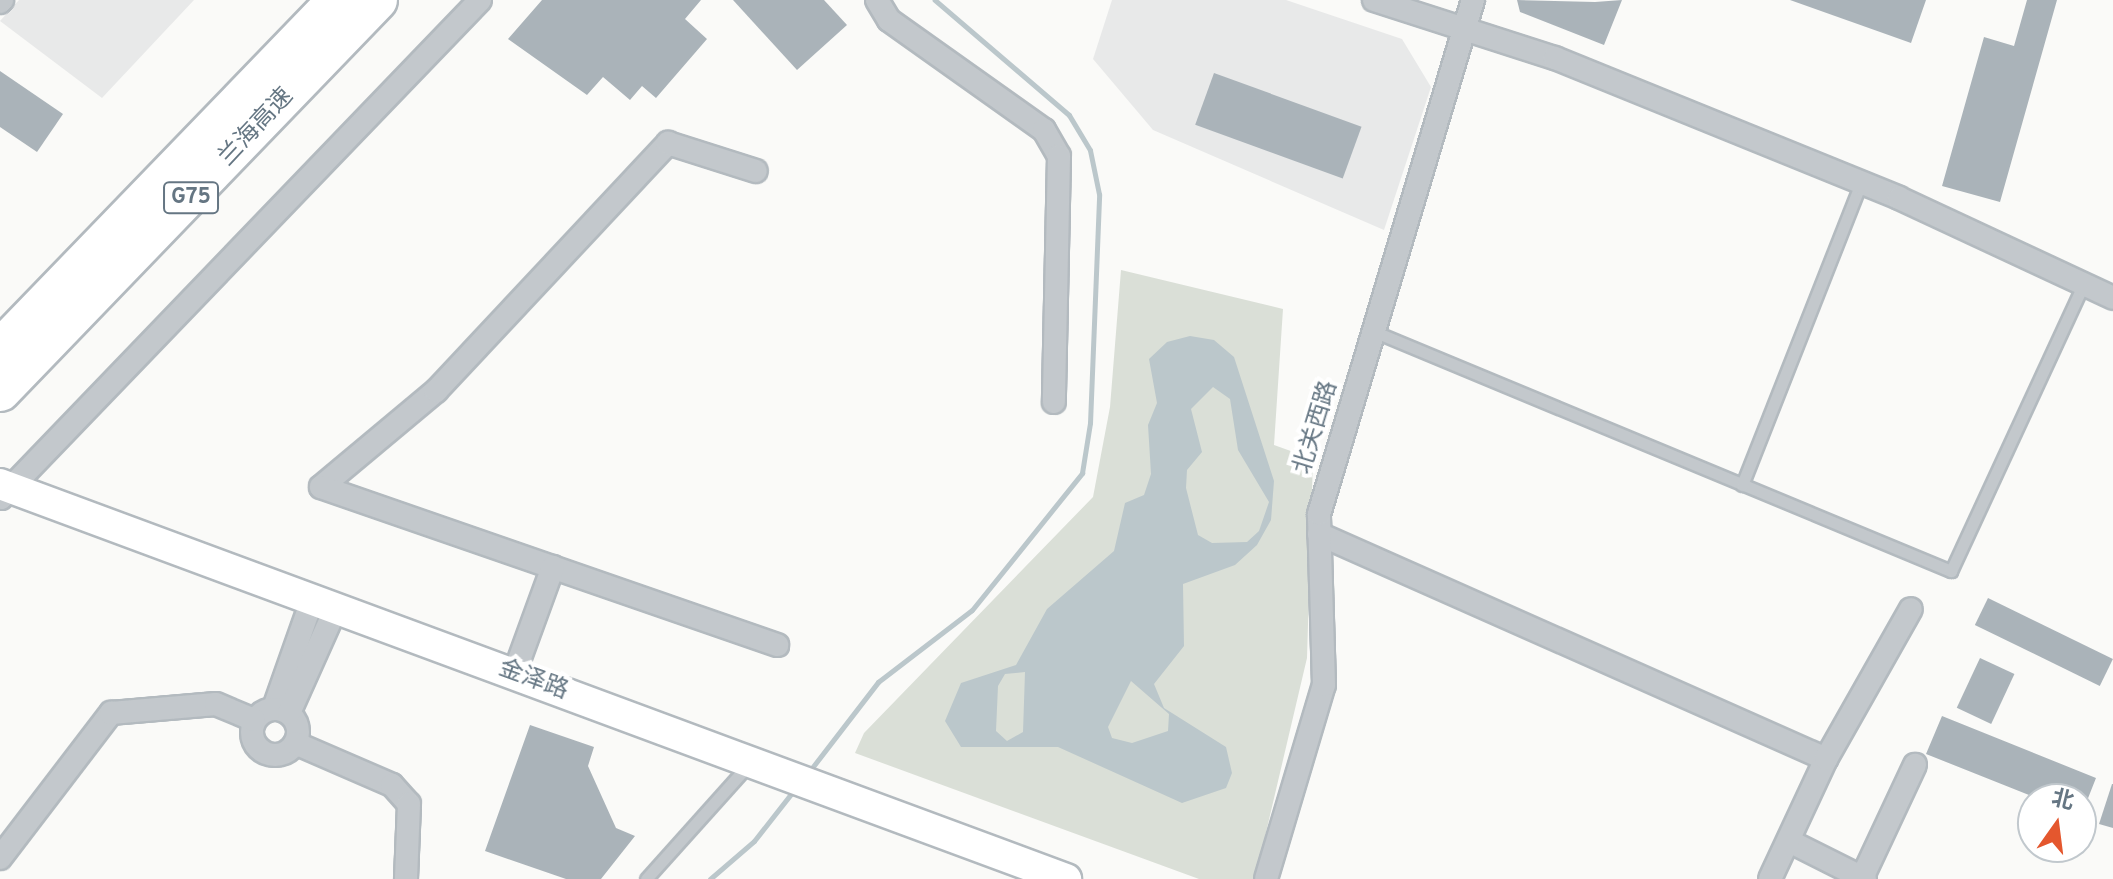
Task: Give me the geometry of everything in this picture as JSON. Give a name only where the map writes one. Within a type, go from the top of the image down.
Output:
[{"type":"highway","name":"兰海高速","points":[[0,350],[338,0]]},
{"type":"highway","name":"兰海高速","points":[[0,391],[377,0]]},
{"type":"main road","name":"金泽路","points":[[4,490],[324,604],[1066,879]]},
{"type":"street","points":[[4,490],[480,0]]},
{"type":"street","points":[[877,0],[889,20],[1044,130],[1059,156],[1054,402]]},
{"type":"street","points":[[1374,0],[1465,25],[1861,183],[2084,282],[2113,298]]},
{"type":"street","name":"北关西路","points":[[1266,879],[1324,685],[1319,534],[1373,331],[1473,0]]},
{"type":"street","points":[[756,171],[668,143],[436,391],[321,487],[777,645]]},
{"type":"street","points":[[1319,534],[1826,759]]},
{"type":"street","points":[[514,674],[553,567]]},
{"type":"street","points":[[324,604],[282,711],[295,743],[392,785],[409,804],[406,879]]},
{"type":"street","points":[[1770,879],[1826,759],[1911,609]]},
{"type":"street","points":[[0,858],[111,713],[216,704],[254,720],[282,711]]},
{"type":"street","points":[[254,720],[260,750],[275,755],[295,743]]},
{"type":"street","points":[[1789,841],[1863,878],[1915,765]]},
{"type":"lane","points":[[1742,485],[1861,183]]},
{"type":"lane","points":[[1373,331],[1951,571],[2084,282]]},
{"type":"lane","points":[[646,879],[750,762]]},
{"type":"shaded area","points":[[19,0],[194,0],[102,98],[0,21]]},
{"type":"shaded area","points":[[1112,0],[1286,0],[1402,39],[1431,87],[1384,230],[1153,130],[1093,59]]},
{"type":"shaded area","points":[[1121,270],[1283,309],[1274,445],[1313,459],[1307,658],[1255,879],[1199,879],[855,753],[864,733],[1093,497],[1110,407]]},
{"type":"shaded area","points":[[1190,336],[1214,340],[1234,357],[1274,481],[1271,520],[1257,545],[1235,565],[1183,584],[1184,646],[1154,684],[1164,708],[1226,747],[1232,773],[1226,788],[1182,803],[1058,747],[961,747],[945,721],[961,683],[1016,665],[1047,609],[1114,551],[1125,503],[1144,495],[1151,474],[1148,425],[1157,403],[1149,359],[1167,342]],"holes":[[[1213,387],[1230,399],[1238,450],[1269,502],[1259,531],[1247,542],[1212,543],[1198,535],[1186,488],[1187,470],[1202,452],[1191,409]],[[1025,672],[1023,732],[1007,741],[996,731],[998,686],[1005,674]],[[1131,681],[1169,714],[1168,731],[1132,743],[1112,738],[1108,727]]]},
{"type":"building","points":[[542,0],[701,0],[685,19],[707,39],[656,98],[642,86],[630,100],[603,77],[587,95],[508,39]]},
{"type":"building","points":[[733,0],[824,0],[847,25],[797,70]]},
{"type":"building","points":[[1517,0],[1622,0],[1604,45],[1520,12]]},
{"type":"building","points":[[1790,0],[1926,0],[1911,43]]},
{"type":"building","points":[[2027,0],[2057,0],[2000,202],[1942,186],[1984,37],[2014,46]]},
{"type":"building","points":[[0,71],[63,114],[37,152],[0,127]]},
{"type":"building","points":[[1214,73],[1362,127],[1343,178],[1195,125]]},
{"type":"building","points":[[1988,598],[2113,659],[2100,686],[1975,625]]},
{"type":"building","points":[[1980,658],[2014,674],[1991,724],[1957,708]]},
{"type":"building","points":[[1942,716],[2096,778],[2094,783],[2017,783],[2017,790],[1926,754]]},
{"type":"building","points":[[530,725],[594,747],[588,766],[616,828],[635,836],[601,879],[566,879],[485,851]]},
{"type":"building","points":[[2113,784],[2113,828],[2099,824]]},
{"type":"waterway","points":[[808,773],[878,682],[972,610],[1082,473],[1090,423],[1099,194],[1090,150],[1069,115],[935,0]]},
{"type":"waterway","points":[[710,879],[754,841],[794,790]]}]
